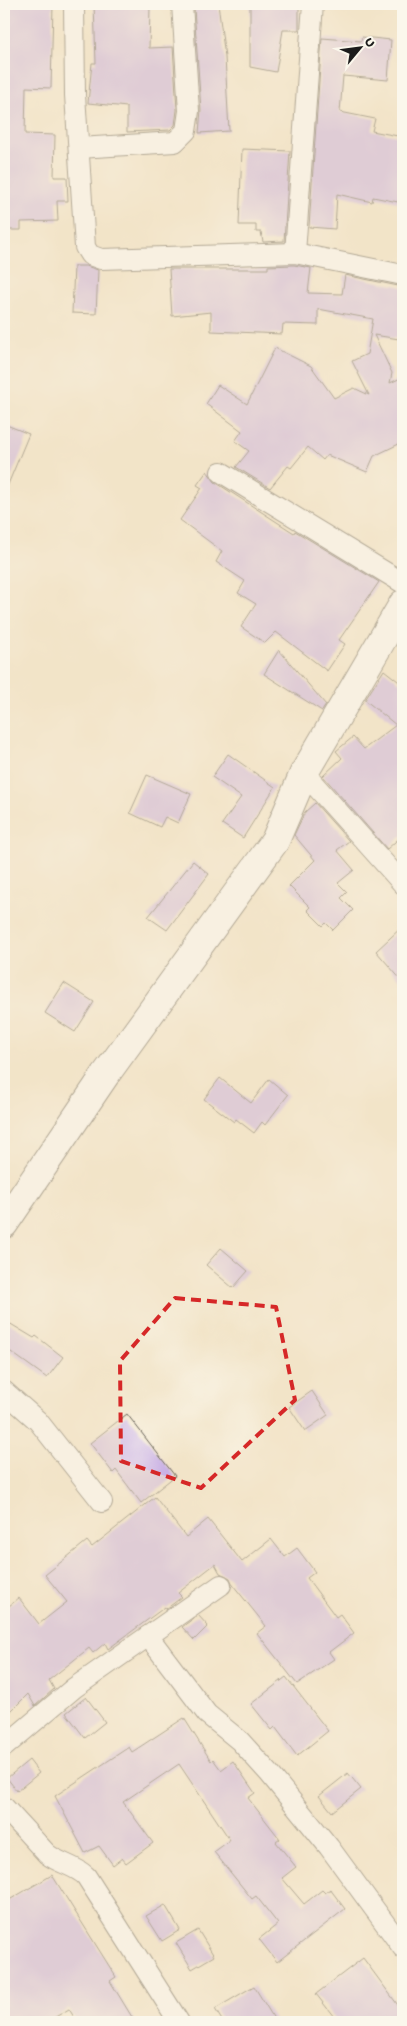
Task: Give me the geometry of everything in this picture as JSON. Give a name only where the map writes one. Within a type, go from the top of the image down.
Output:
[{"type":"street","points":[[74,4],[75,95],[85,247],[94,258],[295,253],[403,275]]},
{"type":"street","points":[[79,148],[175,142],[186,131],[189,111],[182,4]]},
{"type":"street","points":[[295,253],[313,4]]},
{"type":"street","points":[[221,472],[403,583]]},
{"type":"street","points":[[4,1224],[106,1074],[275,841],[304,773],[403,604]]},
{"type":"street","points":[[304,773],[403,884]]},
{"type":"street","points":[[4,1391],[38,1420],[102,1502]]},
{"type":"street","points":[[4,1747],[74,1688],[220,1584]]},
{"type":"street","points":[[148,1636],[207,1714],[216,1724],[240,1741],[269,1773],[329,1847],[403,1948]]},
{"type":"street","points":[[4,1807],[47,1854],[55,1860],[79,1869],[86,1876],[179,2022]]},
{"type":"highlighted area","points":[[175,1298],[276,1307],[295,1400],[201,1488],[121,1461],[120,1361]]},
{"type":"building","points":[[4,4],[53,4],[51,88],[26,87],[25,134],[55,135],[54,177],[67,177],[68,201],[57,201],[58,221],[21,222],[21,230],[4,230]]},
{"type":"building","points":[[94,4],[150,7],[149,48],[173,47],[177,110],[175,125],[170,130],[127,132],[127,107],[88,103],[92,63],[96,63]]},
{"type":"building","points":[[218,4],[225,57],[229,131],[199,133],[201,110],[194,8]]},
{"type":"building","points":[[250,4],[299,4],[299,30],[283,30],[276,72],[250,67]]},
{"type":"building","points":[[362,37],[391,40],[388,80],[343,76],[340,112],[375,119],[372,131],[403,137],[403,177],[398,202],[373,197],[372,202],[337,194],[335,229],[309,227],[322,38],[361,41]]},
{"type":"building","points":[[242,149],[290,151],[284,241],[263,242],[261,232],[256,232],[256,225],[239,225]]},
{"type":"building","points":[[294,265],[311,268],[308,293],[342,294],[345,275],[403,287],[403,318],[399,339],[374,335],[392,373],[390,383],[403,377],[403,442],[374,456],[367,472],[327,455],[323,460],[308,447],[291,468],[288,466],[270,488],[236,467],[249,451],[235,441],[242,431],[206,404],[218,385],[247,404],[275,348],[311,366],[334,398],[354,388],[369,395],[352,361],[367,354],[373,319],[318,309],[318,325],[283,324],[282,334],[211,331],[211,312],[172,316],[169,269],[268,269],[268,266]]},
{"type":"building","points":[[74,266],[86,266],[98,270],[96,314],[72,313]]},
{"type":"building","points":[[4,424],[29,434],[4,494]]},
{"type":"building","points":[[207,471],[215,482],[294,533],[295,531],[379,582],[339,640],[345,644],[327,671],[276,632],[265,643],[241,627],[256,604],[238,593],[245,581],[216,562],[222,551],[180,520],[202,488],[197,485]]},
{"type":"building","points":[[279,650],[326,705],[322,711],[264,674]]},
{"type":"building","points":[[384,670],[403,685],[403,835],[387,849],[323,776],[342,758],[336,751],[353,737],[364,749],[396,725],[365,700]]},
{"type":"building","points":[[228,754],[275,787],[243,838],[222,824],[241,797],[212,777]]},
{"type":"building","points":[[147,775],[191,794],[178,823],[165,817],[160,827],[130,813]]},
{"type":"building","points":[[315,803],[349,841],[337,850],[354,870],[338,883],[347,892],[341,898],[353,910],[333,930],[326,923],[323,926],[307,910],[310,907],[289,886],[315,860],[294,835],[305,812]]},
{"type":"building","points":[[193,861],[209,874],[167,930],[148,917]]},
{"type":"building","points":[[403,926],[403,982],[376,951]]},
{"type":"building","points":[[64,983],[94,1002],[75,1032],[45,1013]]},
{"type":"building","points":[[220,1078],[251,1103],[269,1079],[288,1095],[265,1125],[262,1122],[254,1133],[236,1119],[234,1122],[204,1099]]},
{"type":"building","points":[[221,1248],[248,1271],[233,1288],[206,1265]]},
{"type":"building","points":[[4,1320],[34,1338],[36,1336],[63,1357],[47,1378],[4,1347]]},
{"type":"building","points":[[312,1391],[328,1415],[305,1431],[289,1407]]},
{"type":"building","points":[[127,1414],[175,1476],[141,1503],[116,1470],[113,1473],[90,1443]]},
{"type":"building","points":[[155,1497],[186,1537],[208,1519],[242,1562],[271,1539],[285,1557],[297,1548],[315,1572],[307,1578],[336,1617],[340,1614],[354,1633],[329,1652],[334,1659],[297,1684],[257,1633],[266,1626],[233,1585],[230,1578],[220,1573],[215,1564],[178,1593],[182,1597],[166,1609],[165,1607],[108,1649],[105,1643],[93,1653],[89,1648],[49,1680],[54,1689],[35,1706],[28,1694],[4,1718],[4,1610],[19,1598],[39,1624],[67,1602],[45,1575],[87,1541],[92,1547]]},
{"type":"building","points":[[198,1615],[208,1626],[194,1640],[182,1627]]},
{"type":"building","points":[[286,1677],[328,1731],[297,1756],[275,1727],[272,1730],[251,1704]]},
{"type":"building","points":[[86,1697],[105,1722],[85,1738],[66,1713]]},
{"type":"building","points":[[184,1718],[211,1761],[213,1759],[221,1770],[233,1761],[255,1793],[248,1798],[280,1839],[276,1842],[296,1867],[282,1878],[304,1904],[322,1890],[325,1893],[330,1889],[345,1909],[277,1962],[259,1939],[278,1924],[256,1896],[252,1899],[214,1852],[230,1840],[179,1764],[123,1802],[153,1843],[126,1863],[122,1858],[113,1865],[99,1846],[85,1853],[55,1796],[129,1747],[132,1752]]},
{"type":"building","points":[[29,1760],[39,1773],[17,1791],[7,1778]]},
{"type":"building","points":[[348,1773],[361,1789],[332,1812],[319,1796]]},
{"type":"building","points":[[52,1875],[116,1977],[110,1981],[135,2022],[77,2022],[69,2009],[47,2022],[4,2022],[4,1903]]},
{"type":"building","points":[[165,1905],[180,1930],[162,1941],[146,1916]]},
{"type":"building","points":[[198,1930],[214,1956],[192,1969],[176,1943]]},
{"type":"building","points":[[363,1958],[403,2012],[403,2022],[338,2022],[316,1994]]},
{"type":"building","points":[[254,1986],[276,2022],[223,2022],[215,2009]]}]
